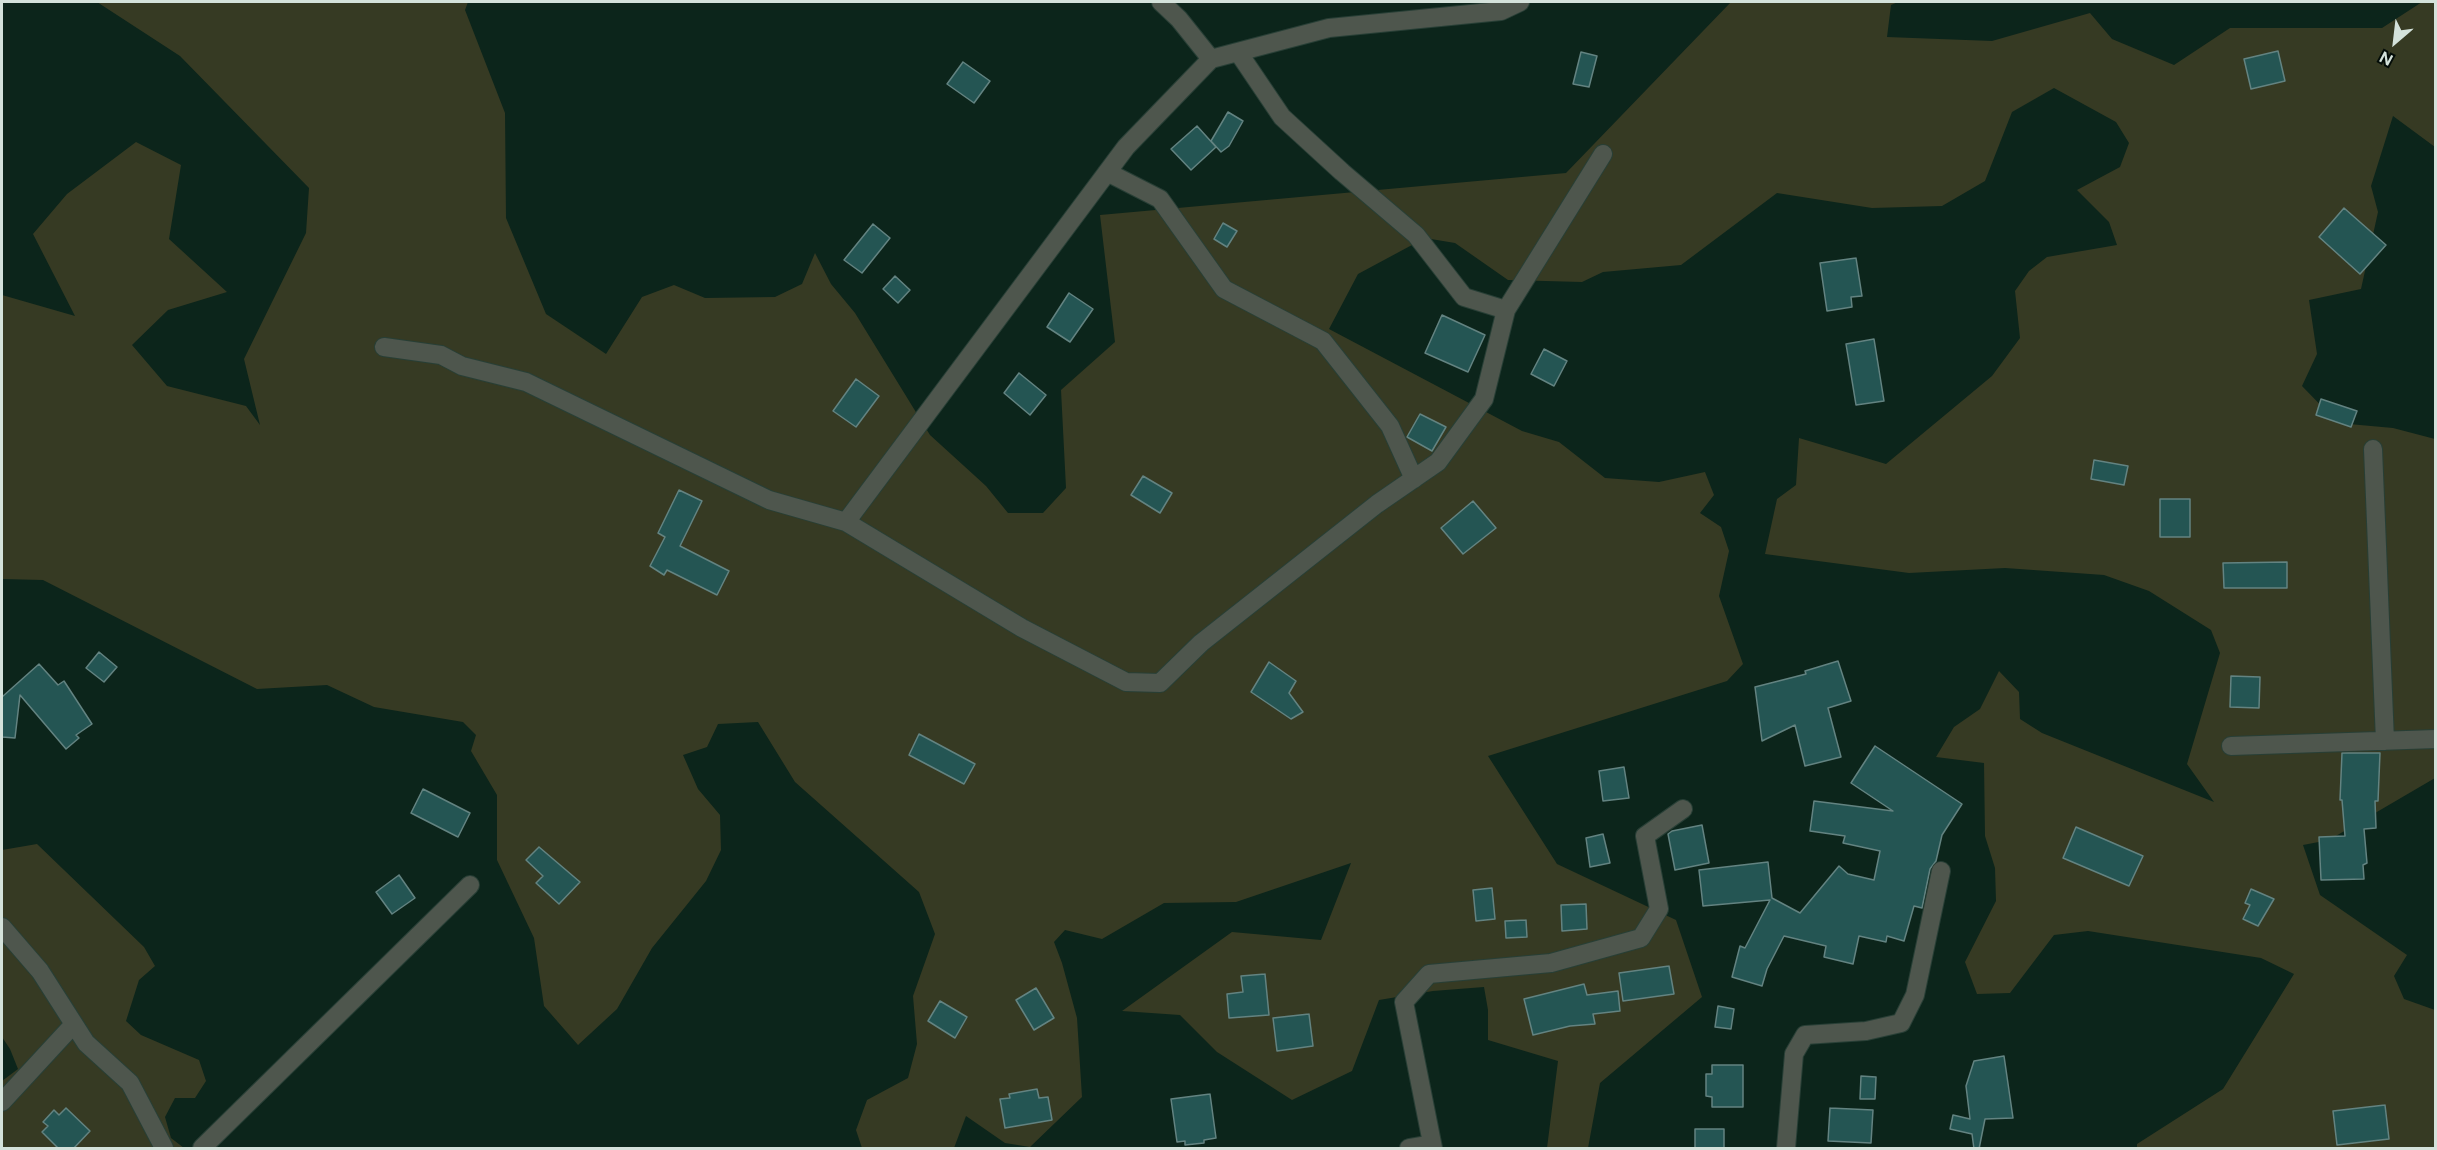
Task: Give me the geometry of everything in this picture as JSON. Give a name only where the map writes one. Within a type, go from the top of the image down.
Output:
[{"type":"street","points":[[1161,2],[1179,19],[1211,59]]},
{"type":"street","points":[[846,522],[1126,147],[1211,59],[1329,27],[1502,11],[1520,2]]},
{"type":"street","points":[[1238,52],[1282,117],[1416,235],[1464,297],[1506,310]]},
{"type":"street","points":[[384,347],[441,355],[462,366],[526,382],[769,500],[846,522],[1022,628],[1126,682],[1160,683],[1210,636],[1377,504],[1438,462],[1484,399],[1506,310],[1603,154]]},
{"type":"street","points":[[1107,172],[1160,199],[1224,289],[1323,341],[1390,426],[1414,479]]},
{"type":"street","points":[[2373,449],[2385,741]]},
{"type":"street","points":[[2230,746],[2436,739]]},
{"type":"street","points":[[1409,1149],[1432,1146],[1404,1002],[1429,974],[1551,963],[1641,938],[1659,909],[1645,836],[1683,809]]},
{"type":"street","points":[[1786,1149],[1794,1054],[1805,1035],[1866,1031],[1901,1023],[1915,995],[1941,871]]},
{"type":"street","points":[[202,1149],[470,885]]},
{"type":"street","points":[[2,927],[40,971],[86,1043],[130,1083],[164,1149]]},
{"type":"street","points":[[2,1102],[74,1024]]},
{"type":"green space","points":[[97,2],[468,2],[465,10],[505,113],[506,218],[546,314],[606,354],[642,297],[674,285],[705,298],[775,297],[802,284],[815,253],[831,284],[855,313],[930,435],[986,486],[1008,513],[1043,513],[1066,488],[1061,390],[1115,342],[1100,215],[1566,173],[1731,2],[1898,2],[1891,5],[1887,37],[1992,41],[2090,13],[2112,39],[2174,65],[2230,28],[2382,28],[2422,2],[2435,2],[2435,147],[2393,116],[2371,186],[2378,212],[2361,289],[2309,300],[2317,354],[2302,386],[2338,423],[2393,428],[2435,439],[2435,778],[2329,840],[2303,845],[2320,895],[2407,955],[2394,976],[2404,999],[2435,1010],[2435,1148],[2137,1148],[2137,1144],[2223,1089],[2294,974],[2261,958],[2088,931],[2054,935],[2010,993],[1977,994],[1965,962],[1996,901],[1995,868],[1985,836],[1984,763],[1936,757],[1954,727],[1980,709],[1999,671],[2019,692],[2020,719],[2042,733],[2214,802],[2187,764],[2220,653],[2211,630],[2149,591],[2104,575],[2005,568],[1909,573],[1765,554],[1777,499],[1796,485],[1799,438],[1886,464],[1992,376],[2020,338],[2015,291],[2029,271],[2047,257],[2117,245],[2109,222],[2077,190],[2120,167],[2129,143],[2116,122],[2054,88],[2012,112],[1985,181],[1942,206],[1872,208],[1777,193],[1681,265],[1603,272],[1582,282],[1508,280],[1455,243],[1425,238],[1358,274],[1329,329],[1522,431],[1559,442],[1605,478],[1659,482],[1705,472],[1714,495],[1700,513],[1721,527],[1729,551],[1719,596],[1743,664],[1727,681],[1488,756],[1557,864],[1676,920],[1702,997],[1600,1083],[1588,1148],[1547,1148],[1558,1061],[1488,1040],[1488,1010],[1484,987],[1433,991],[1379,1000],[1352,1071],[1292,1100],[1217,1052],[1180,1015],[1122,1011],[1232,932],[1321,940],[1351,863],[1236,902],[1164,903],[1102,939],[1065,930],[1054,942],[1077,1018],[1082,1097],[1030,1147],[1005,1143],[966,1116],[954,1148],[862,1148],[856,1130],[867,1100],[908,1078],[917,1044],[913,996],[935,934],[919,892],[795,782],[758,722],[718,724],[707,747],[683,755],[698,789],[720,815],[721,850],[706,881],[652,948],[617,1009],[578,1045],[544,1006],[534,938],[497,860],[497,795],[471,751],[476,735],[463,722],[374,707],[327,685],[257,689],[43,580],[2,579],[2,295],[75,316],[33,234],[67,194],[136,142],[181,165],[169,239],[227,292],[168,310],[132,345],[167,386],[246,406],[260,425],[244,359],[306,233],[309,188],[180,56]]},
{"type":"green space","points":[[37,844],[144,947],[155,966],[139,980],[126,1021],[141,1035],[199,1060],[206,1081],[195,1098],[175,1098],[165,1117],[171,1138],[184,1148],[2,1148],[2,1081],[18,1069],[2,1037],[2,850]]},
{"type":"building","points":[[2278,51],[2285,81],[2251,89],[2244,59]]},
{"type":"building","points":[[1581,52],[1597,56],[1589,87],[1573,84]]},
{"type":"building","points":[[963,62],[990,81],[974,103],[947,84]]},
{"type":"building","points":[[1228,112],[1243,121],[1229,146],[1221,152],[1211,141]]},
{"type":"building","points":[[1197,126],[1216,147],[1191,170],[1171,149]]},
{"type":"building","points":[[2344,208],[2386,245],[2360,274],[2319,237]]},
{"type":"building","points":[[1223,223],[1237,231],[1227,247],[1214,239]]},
{"type":"building","points":[[873,224],[890,238],[862,273],[844,260]]},
{"type":"building","points":[[1856,258],[1862,296],[1851,297],[1852,307],[1827,311],[1820,263]]},
{"type":"building","points":[[895,276],[910,290],[898,303],[883,289]]},
{"type":"building","points":[[1069,293],[1093,309],[1070,342],[1047,327]]},
{"type":"building","points":[[1442,315],[1485,335],[1468,372],[1425,353]]},
{"type":"building","points":[[1874,339],[1884,401],[1856,405],[1846,344]]},
{"type":"building","points":[[1544,349],[1567,361],[1554,386],[1531,374]]},
{"type":"building","points":[[1019,373],[1046,395],[1030,415],[1004,393]]},
{"type":"building","points":[[856,379],[879,396],[856,427],[833,411]]},
{"type":"building","points":[[2321,399],[2357,411],[2351,427],[2316,415]]},
{"type":"building","points":[[1420,414],[1446,427],[1432,451],[1407,437]]},
{"type":"building","points":[[2094,460],[2128,466],[2124,485],[2091,479]]},
{"type":"building","points":[[1143,476],[1172,493],[1160,513],[1131,495]]},
{"type":"building","points":[[679,490],[702,501],[680,546],[729,571],[717,595],[667,570],[664,575],[650,566],[665,537],[658,533]]},
{"type":"building","points":[[2160,499],[2190,499],[2190,537],[2160,537]]},
{"type":"building","points":[[1473,501],[1496,528],[1463,554],[1441,528]]},
{"type":"building","points":[[2287,562],[2287,588],[2224,588],[2223,563]]},
{"type":"building","points":[[99,652],[117,667],[104,682],[86,668]]},
{"type":"building","points":[[1838,661],[1851,701],[1828,708],[1841,757],[1805,766],[1795,725],[1762,741],[1755,687],[1806,674],[1805,671]]},
{"type":"building","points":[[1269,662],[1296,681],[1289,693],[1303,712],[1291,719],[1251,692]]},
{"type":"building","points":[[39,664],[58,685],[64,681],[92,724],[76,735],[79,738],[66,749],[20,695],[15,738],[2,737],[2,697]]},
{"type":"building","points":[[2231,676],[2260,677],[2259,708],[2230,707]]},
{"type":"building","points":[[919,734],[975,764],[964,784],[909,755]]},
{"type":"building","points":[[1875,746],[1962,804],[1942,835],[1936,861],[1930,869],[1922,908],[1914,906],[1904,941],[1887,936],[1886,942],[1859,936],[1853,964],[1824,957],[1826,946],[1784,936],[1767,969],[1762,986],[1732,977],[1740,946],[1745,948],[1770,900],[1703,906],[1699,870],[1768,862],[1772,898],[1800,913],[1839,866],[1848,874],[1874,880],[1880,851],[1843,843],[1845,836],[1810,831],[1814,801],[1893,811],[1851,783]]},
{"type":"building","points":[[2342,753],[2380,753],[2378,801],[2375,801],[2376,828],[2364,829],[2367,863],[2363,865],[2364,879],[2321,880],[2319,837],[2345,836],[2342,800],[2340,800]]},
{"type":"building","points":[[1624,767],[1629,798],[1603,801],[1599,771]]},
{"type":"building","points":[[423,789],[470,813],[458,837],[411,813]]},
{"type":"building","points":[[1702,825],[1709,863],[1675,870],[1668,834],[1672,831]]},
{"type":"building","points":[[2076,827],[2143,856],[2129,886],[2063,858]]},
{"type":"building","points":[[1603,834],[1610,863],[1590,867],[1586,838]]},
{"type":"building","points":[[539,847],[580,882],[559,904],[536,883],[543,876],[526,860]]},
{"type":"building","points":[[399,875],[415,898],[392,914],[376,892]]},
{"type":"building","points":[[1492,888],[1495,919],[1476,921],[1473,890]]},
{"type":"building","points":[[2251,889],[2274,899],[2258,926],[2243,919],[2250,905],[2245,903]]},
{"type":"building","points":[[1586,904],[1587,929],[1562,931],[1561,905]]},
{"type":"building","points":[[1526,920],[1527,937],[1506,938],[1505,921]]},
{"type":"building","points":[[1669,966],[1674,994],[1623,1001],[1619,973]]},
{"type":"building","points":[[1265,974],[1269,1015],[1229,1018],[1227,994],[1243,992],[1241,976]]},
{"type":"building","points":[[1584,984],[1587,995],[1618,991],[1620,1011],[1593,1014],[1595,1024],[1570,1026],[1533,1035],[1524,999]]},
{"type":"building","points":[[1036,988],[1054,1018],[1034,1030],[1016,1000]]},
{"type":"building","points":[[940,1001],[967,1017],[955,1038],[928,1021]]},
{"type":"building","points":[[1718,1006],[1734,1009],[1731,1029],[1715,1027]]},
{"type":"building","points":[[1309,1014],[1313,1046],[1277,1051],[1273,1018]]},
{"type":"building","points":[[2004,1056],[2013,1118],[1985,1119],[1979,1149],[1974,1149],[1972,1134],[1950,1129],[1953,1115],[1970,1119],[1966,1086],[1974,1061]]},
{"type":"building","points":[[1712,1065],[1743,1065],[1743,1107],[1712,1107],[1712,1097],[1706,1096],[1706,1074],[1712,1074]]},
{"type":"building","points":[[1861,1076],[1876,1077],[1875,1099],[1860,1099]]},
{"type":"building","points":[[1037,1089],[1039,1098],[1048,1097],[1052,1120],[1005,1128],[1000,1099],[1010,1098],[1009,1094]]},
{"type":"building","points":[[1210,1094],[1216,1138],[1204,1140],[1204,1143],[1185,1145],[1185,1141],[1177,1142],[1171,1099]]},
{"type":"building","points":[[2385,1105],[2389,1139],[2337,1145],[2333,1111]]},
{"type":"building","points":[[66,1108],[90,1131],[73,1149],[59,1149],[42,1132],[48,1126],[43,1122],[54,1110],[59,1115]]},
{"type":"building","points":[[1830,1108],[1873,1110],[1871,1143],[1828,1141]]},
{"type":"building","points":[[1695,1129],[1724,1129],[1724,1149],[1695,1149]]}]
